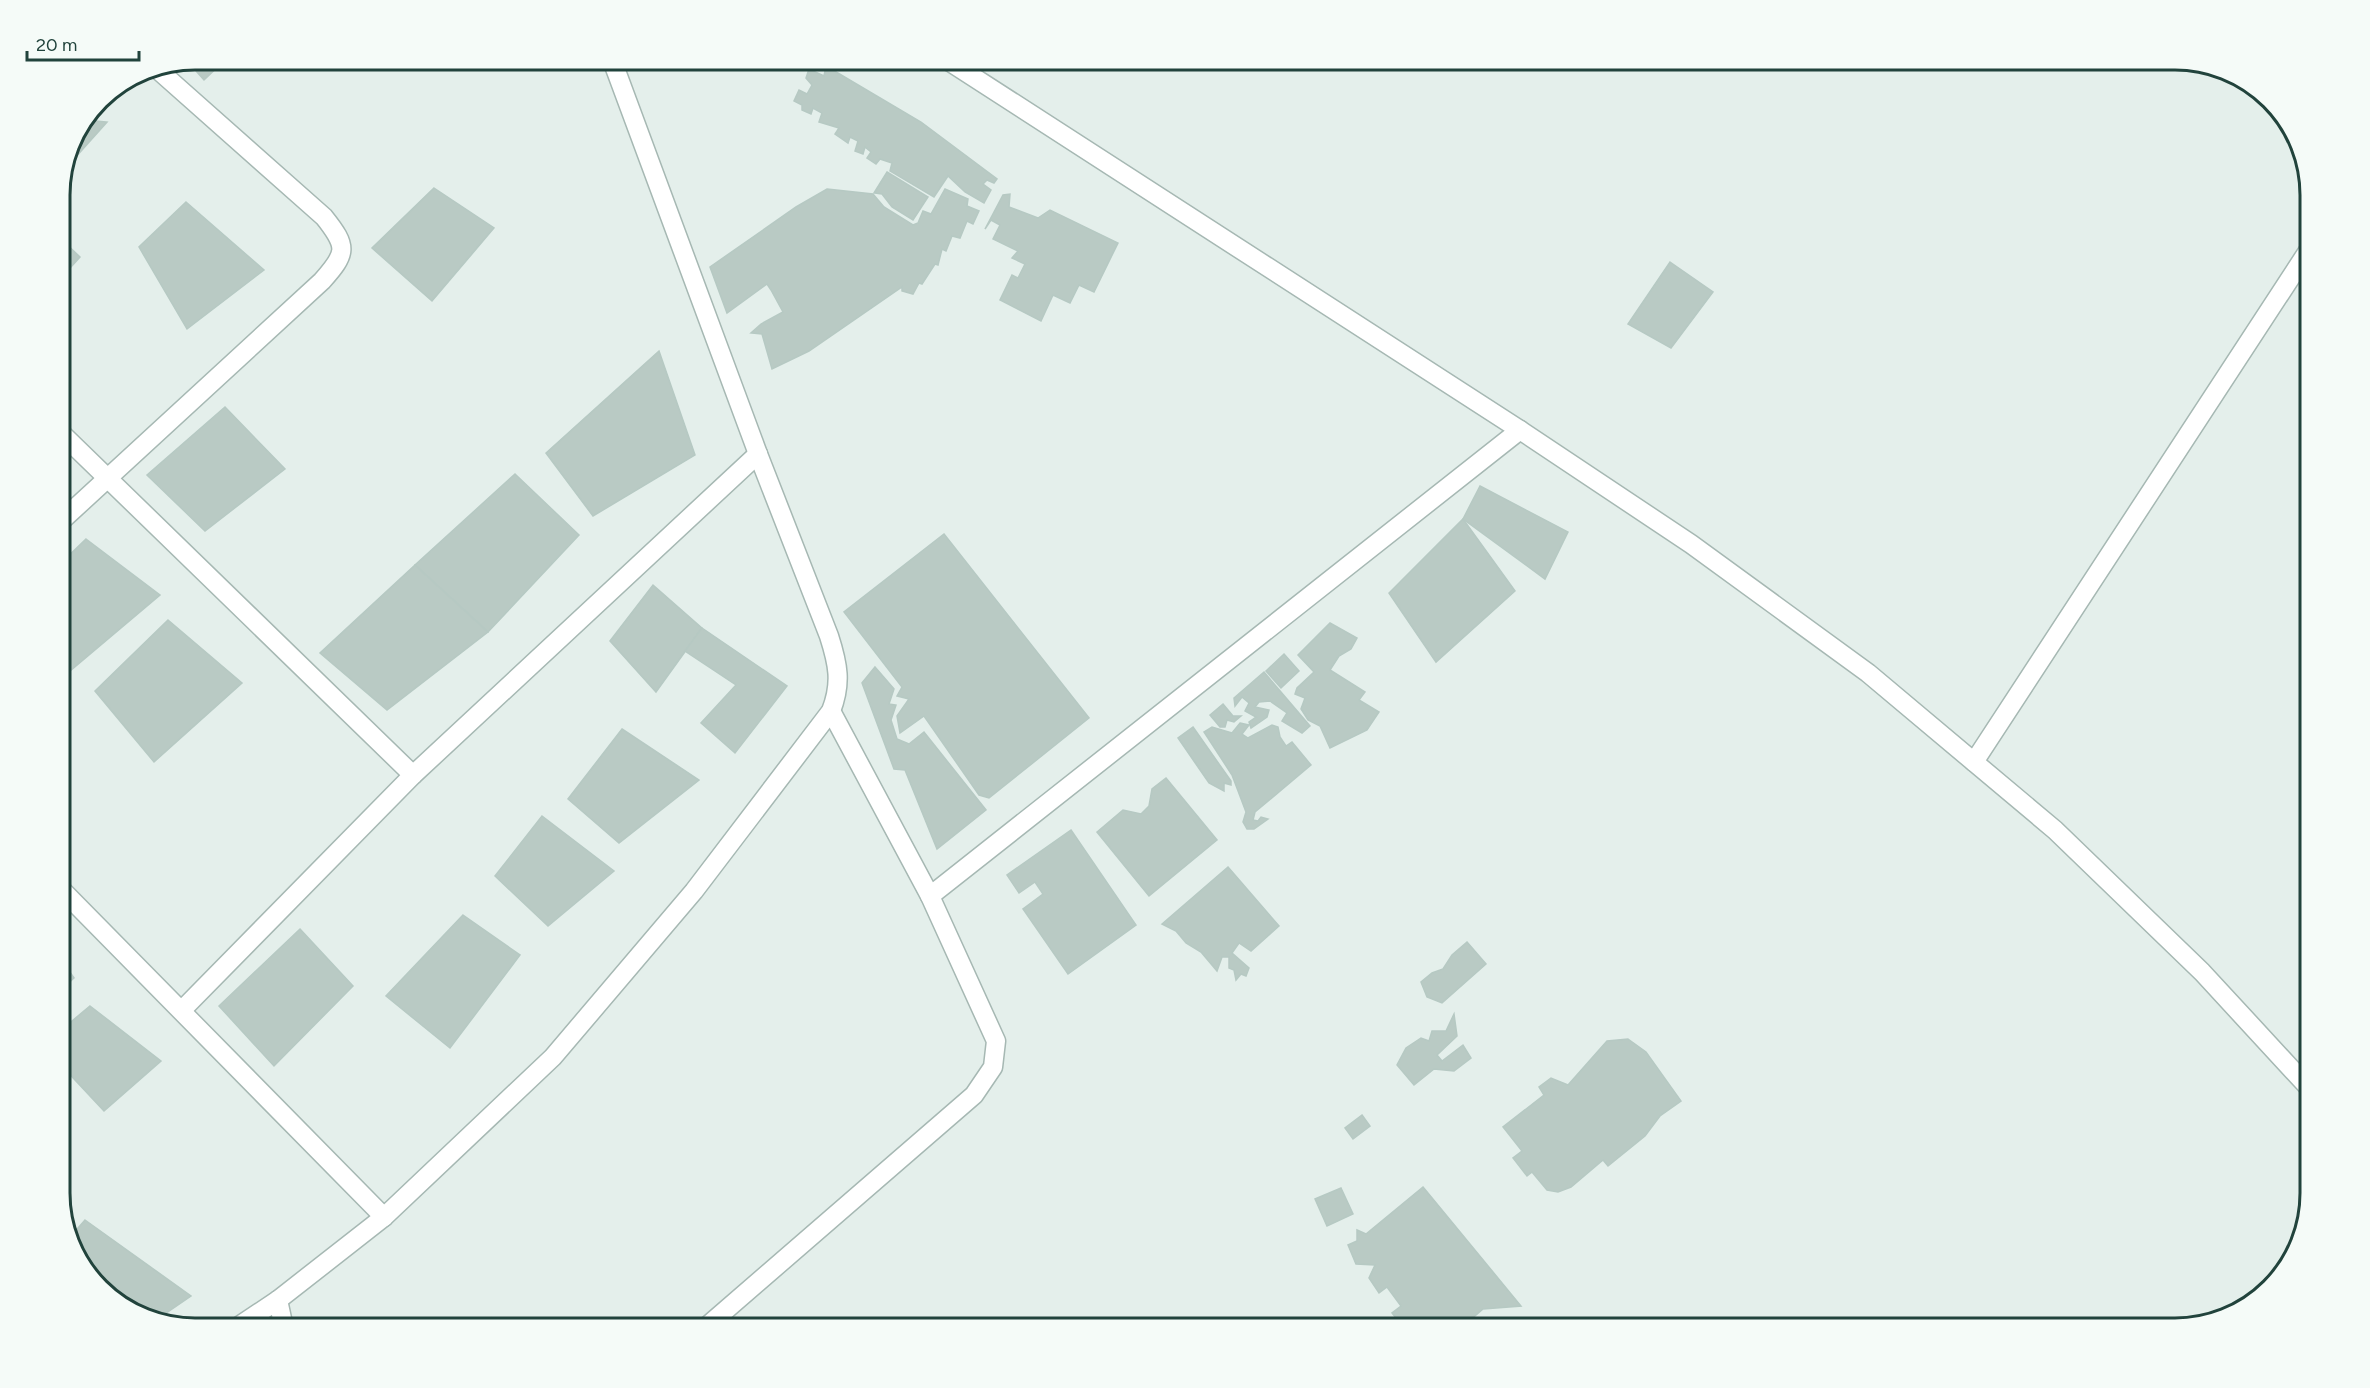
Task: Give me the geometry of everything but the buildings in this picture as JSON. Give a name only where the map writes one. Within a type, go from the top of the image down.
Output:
[{"type":"street","points":[[251,1318],[278,1300],[384,1217],[553,1057],[694,891],[831,711],[838,691],[838,666],[830,636],[758,454],[616,70]]},
{"type":"street","points":[[962,70],[1520,430],[1691,544],[1868,673],[2055,830],[2202,972],[2300,1078]]},
{"type":"street","points":[[71,511],[322,281],[340,261],[343,248],[340,236],[324,218],[164,75]]},
{"type":"street","points":[[1974,762],[2299,265]]},
{"type":"street","points":[[930,896],[1520,430]]},
{"type":"street","points":[[71,443],[413,775]]},
{"type":"street","points":[[182,1011],[413,775],[758,454]]},
{"type":"street","points":[[717,1318],[974,1095],[993,1067],[996,1041],[930,896],[831,711]]},
{"type":"street","points":[[71,899],[384,1217]]},
{"type":"street","points":[[278,1300],[282,1318]]}]
